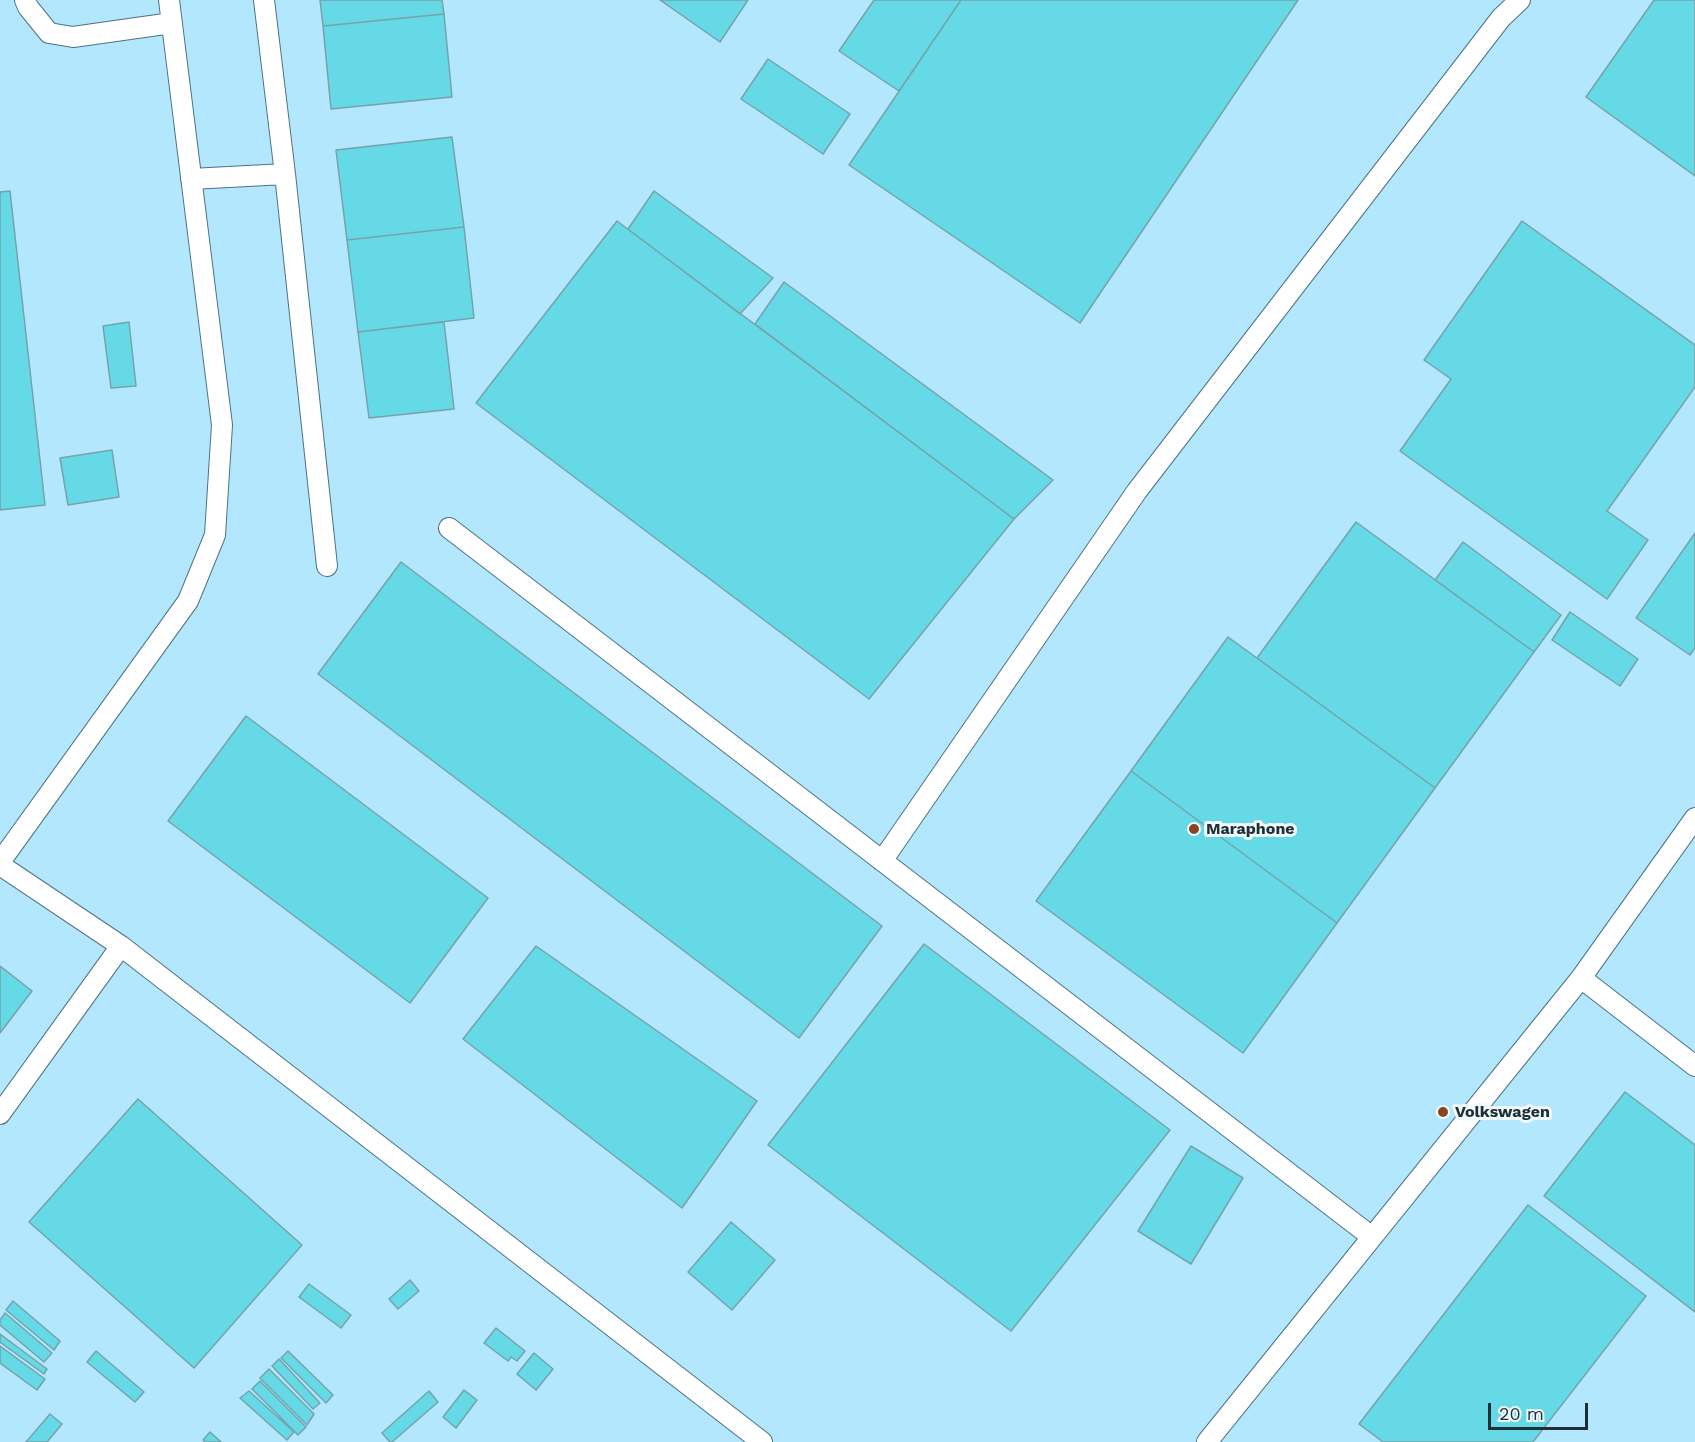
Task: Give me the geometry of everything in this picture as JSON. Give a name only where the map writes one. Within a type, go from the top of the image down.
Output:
[{"type":"lane","points":[[25,0],[49,33],[73,37],[172,23]]},
{"type":"lane","points":[[169,0],[222,425],[215,535],[188,601],[0,863],[121,946],[762,1442]]},
{"type":"lane","points":[[264,0],[327,566]]},
{"type":"lane","points":[[882,861],[1137,491],[1501,18],[1511,0]]},
{"type":"lane","points":[[1501,18],[1520,0]]},
{"type":"lane","points":[[191,179],[285,174]]},
{"type":"lane","points":[[449,528],[1372,1237]]},
{"type":"lane","points":[[1207,1442],[1581,978],[1695,818]]},
{"type":"lane","points":[[0,1114],[121,946]]},
{"type":"lane","points":[[1581,978],[1695,1066]]},
{"type":"shaded area","points":[[0,0],[1695,0],[1695,1442],[0,1442]]},
{"type":"building","points":[[320,0],[442,0],[444,14],[323,26]]},
{"type":"building","points":[[660,0],[748,0],[720,42]]},
{"type":"building","points":[[874,0],[961,0],[899,91],[839,51]]},
{"type":"building","points":[[961,0],[1298,0],[1080,323],[849,165]]},
{"type":"building","points":[[1654,0],[1695,0],[1695,176],[1586,97]]},
{"type":"building","points":[[444,14],[452,97],[331,109],[323,26]]},
{"type":"building","points":[[768,59],[850,114],[823,154],[741,99]]},
{"type":"building","points":[[452,137],[464,227],[347,240],[336,150]]},
{"type":"building","points":[[10,191],[45,505],[0,510],[0,192]]},
{"type":"building","points":[[654,191],[773,278],[740,314],[628,229]]},
{"type":"building","points":[[617,221],[1014,519],[869,699],[476,403]]},
{"type":"building","points":[[1522,221],[1695,345],[1695,387],[1607,511],[1648,540],[1607,599],[1400,451],[1451,379],[1424,360]]},
{"type":"building","points":[[464,227],[474,318],[358,332],[347,240]]},
{"type":"building","points":[[784,282],[1053,480],[1014,519],[755,324]]},
{"type":"building","points":[[129,322],[136,386],[111,388],[103,326]]},
{"type":"building","points":[[444,322],[454,409],[369,418],[358,332]]},
{"type":"building","points":[[112,450],[119,497],[68,505],[60,458]]},
{"type":"building","points":[[1356,522],[1534,652],[1435,788],[1257,658]]},
{"type":"building","points":[[1695,533],[1695,648],[1690,655],[1636,618]]},
{"type":"building","points":[[1463,542],[1561,615],[1534,652],[1435,580]]},
{"type":"building","points":[[401,562],[882,926],[799,1038],[318,674]]},
{"type":"building","points":[[1570,612],[1638,659],[1620,686],[1552,640]]},
{"type":"building","points":[[1228,637],[1435,788],[1337,923],[1131,771]]},
{"type":"building","points":[[246,716],[488,898],[410,1003],[168,821]]},
{"type":"building","points":[[1131,771],[1337,923],[1243,1053],[1036,901]]},
{"type":"building","points":[[924,944],[1170,1130],[1011,1331],[768,1145]]},
{"type":"building","points":[[536,946],[757,1101],[682,1208],[463,1039]]},
{"type":"building","points":[[0,966],[32,991],[0,1033]]},
{"type":"building","points":[[1625,1092],[1695,1145],[1695,1312],[1544,1196]]},
{"type":"building","points":[[138,1099],[302,1245],[194,1368],[29,1222]]},
{"type":"building","points":[[1191,1146],[1243,1178],[1191,1264],[1138,1231]]},
{"type":"building","points":[[1528,1205],[1646,1296],[1533,1442],[1383,1442],[1359,1424]]},
{"type":"building","points":[[731,1222],[775,1260],[732,1310],[688,1272]]},
{"type":"building","points":[[410,1280],[419,1291],[398,1309],[389,1299]]},
{"type":"building","points":[[309,1284],[351,1315],[341,1328],[299,1297]]},
{"type":"building","points":[[13,1301],[60,1341],[54,1350],[6,1310]]},
{"type":"building","points":[[5,1313],[52,1353],[44,1362],[0,1325],[0,1320]]},
{"type":"building","points":[[496,1328],[525,1351],[517,1361],[511,1357],[508,1361],[484,1343]]},
{"type":"building","points":[[0,1334],[47,1369],[44,1374],[0,1342]]},
{"type":"building","points":[[0,1346],[45,1379],[37,1390],[0,1363]]},
{"type":"building","points":[[96,1351],[144,1392],[135,1402],[87,1362]]},
{"type":"building","points":[[288,1351],[333,1395],[326,1403],[281,1358]]},
{"type":"building","points":[[534,1353],[553,1369],[536,1390],[517,1374]]},
{"type":"building","points":[[279,1359],[320,1403],[313,1409],[272,1366]]},
{"type":"building","points":[[269,1369],[314,1414],[307,1425],[260,1378]]},
{"type":"building","points":[[260,1381],[306,1427],[298,1435],[252,1389]]},
{"type":"building","points":[[464,1390],[477,1400],[456,1428],[443,1417]]},
{"type":"building","points":[[249,1391],[294,1432],[287,1440],[240,1398]]},
{"type":"building","points":[[429,1391],[438,1402],[390,1442],[382,1433]]},
{"type":"building","points":[[50,1414],[62,1424],[47,1442],[26,1442]]},
{"type":"building","points":[[210,1432],[221,1442],[205,1442],[203,1440]]},
{"type":"place","name":"Maraphone","points":[[1194,829]]},
{"type":"place","name":"Volkswagen","points":[[1443,1112]]}]
